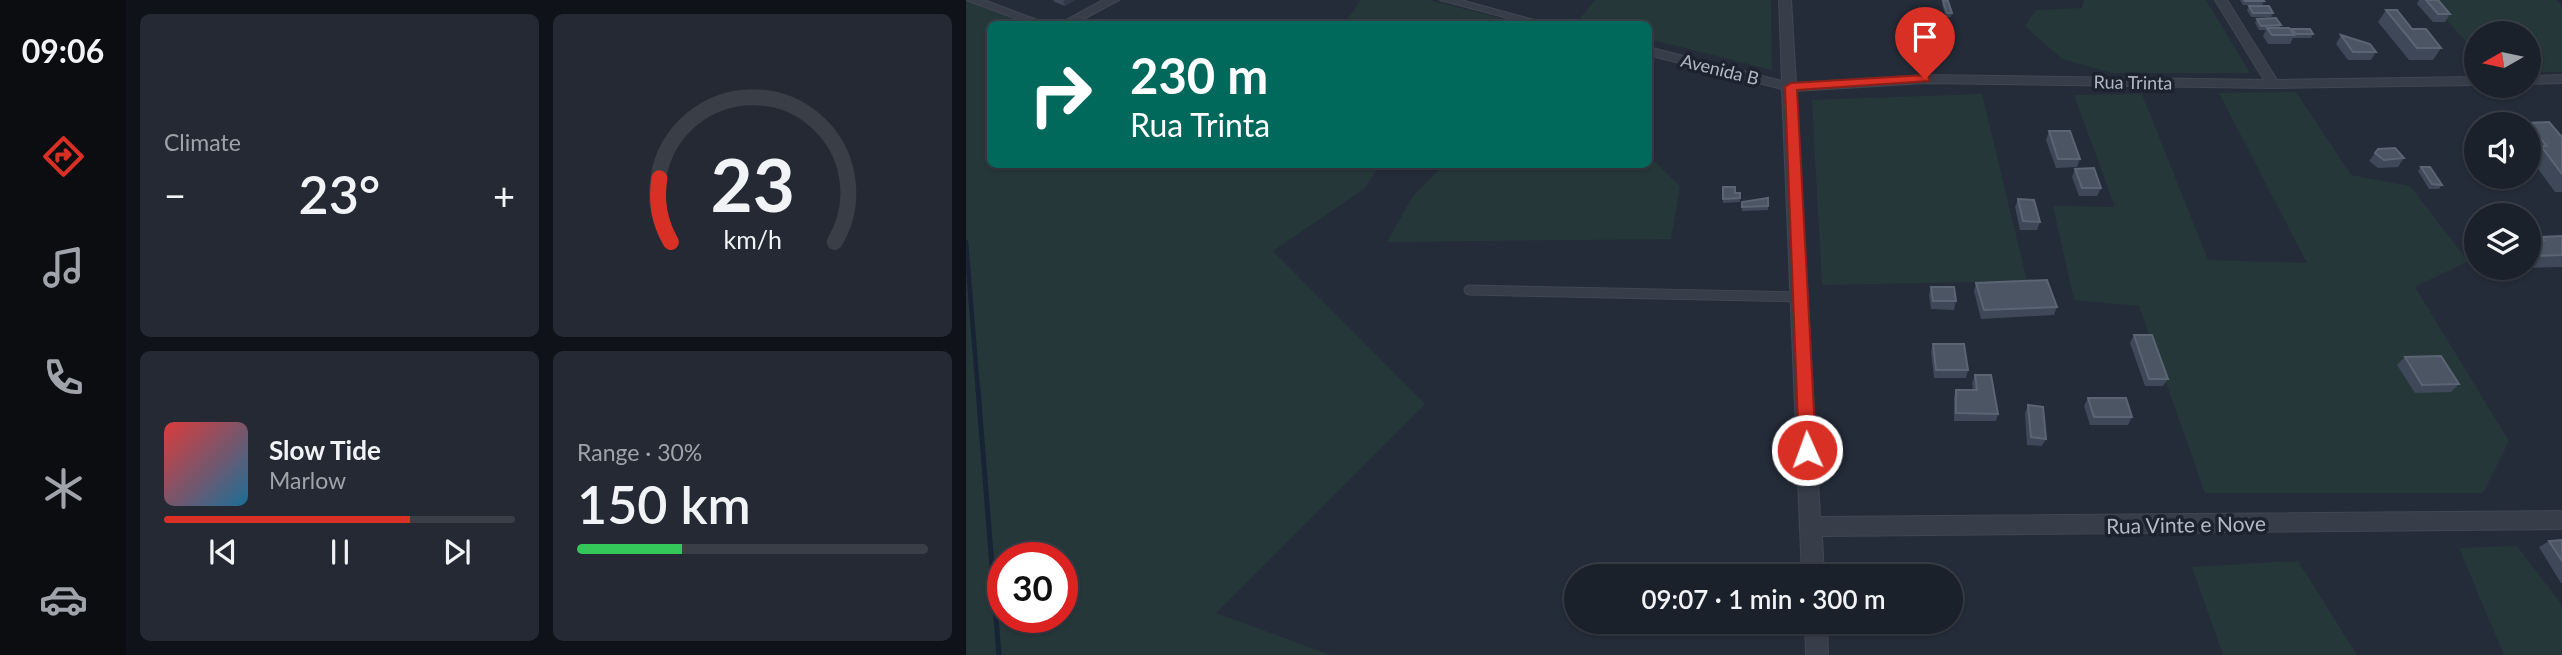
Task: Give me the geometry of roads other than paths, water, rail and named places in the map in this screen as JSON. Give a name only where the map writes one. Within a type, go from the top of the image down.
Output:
[{"type":"street","points":[[972,0],[1033,21]]},
{"type":"street","points":[[1072,21],[1113,0]]},
{"type":"street","points":[[1447,0],[1532,21]]},
{"type":"street","points":[[1785,0],[1801,297],[1811,564]]},
{"type":"street","points":[[2221,0],[2273,84]]},
{"type":"street","points":[[1081,3],[1100,8]]},
{"type":"street","name":"Avenida B","points":[[1652,52],[1791,87]]},
{"type":"street","name":"Rua Trinta","points":[[1791,87],[1925,79],[2273,84],[2464,81]]},
{"type":"street","points":[[2541,80],[2562,79]]},
{"type":"street","name":"Rua Vinte e Nove","points":[[1811,527],[2562,520]]},
{"type":"street","points":[[1816,634],[1817,655]]},
{"type":"lane","points":[[1469,290],[1801,297]]},
{"type":"waterway","points":[[966,242],[978,391]]},
{"type":"waterway","points":[[978,389],[999,655]]}]
